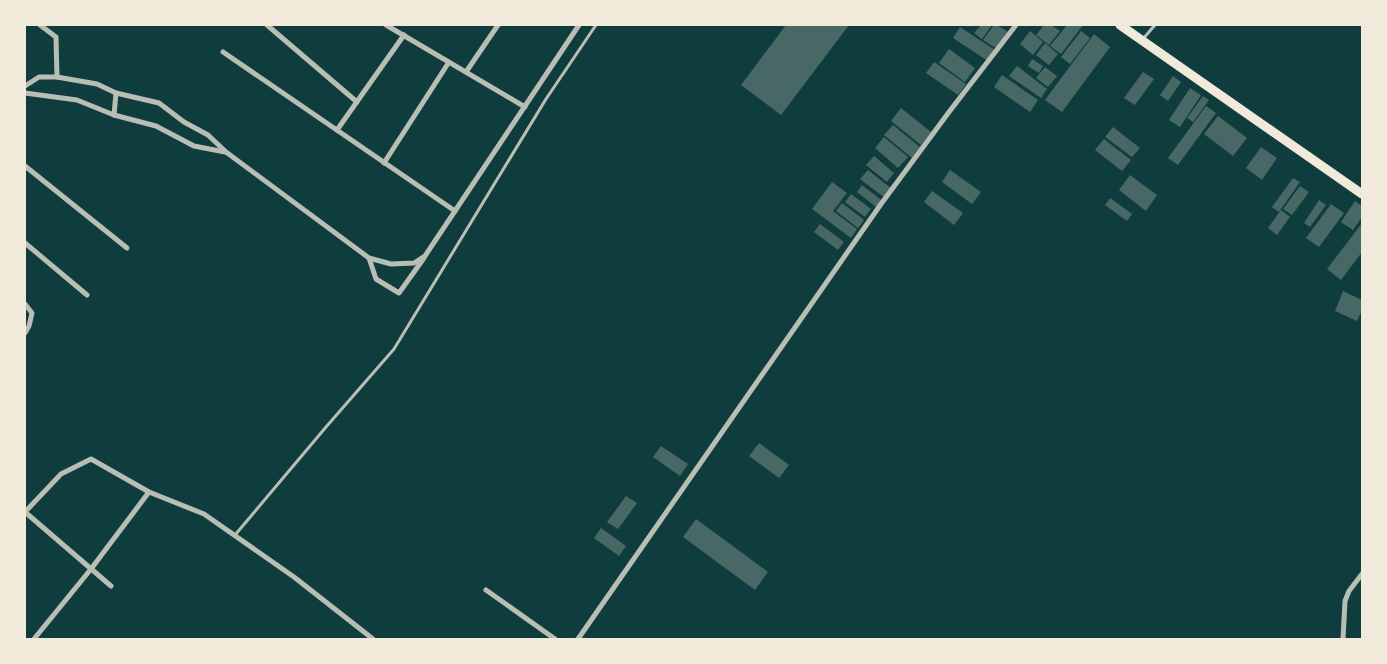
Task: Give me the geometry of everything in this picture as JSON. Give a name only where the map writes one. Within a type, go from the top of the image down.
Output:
[{"type":"main road","points":[[1120,25],[1362,194]]},
{"type":"street","points":[[40,25],[56,37],[57,77]]},
{"type":"street","points":[[267,25],[357,102]]},
{"type":"street","points":[[386,25],[525,107]]},
{"type":"street","points":[[466,72],[498,25]]},
{"type":"street","points":[[369,258],[376,279],[399,293],[580,25]]},
{"type":"street","points":[[578,639],[881,204],[1016,25]]},
{"type":"street","points":[[337,130],[404,36]]},
{"type":"street","points":[[223,52],[455,211]]},
{"type":"street","points":[[384,163],[449,62]]},
{"type":"street","points":[[25,86],[39,77],[57,77],[97,84],[116,93],[159,103],[184,122],[208,135],[226,152],[369,258],[391,264],[414,263],[425,256]]},
{"type":"street","points":[[25,93],[76,100],[114,115],[156,126],[194,146],[226,152]]},
{"type":"street","points":[[114,115],[116,93]]},
{"type":"street","points":[[25,166],[127,248]]},
{"type":"street","points":[[25,243],[87,295]]},
{"type":"street","points":[[25,304],[32,313],[25,333]]},
{"type":"street","points":[[111,586],[25,512],[61,474],[92,459],[149,492],[204,514],[294,577],[373,639]]},
{"type":"street","points":[[34,639],[91,569],[149,492]]},
{"type":"street","points":[[1344,638],[1345,601],[1349,591],[1362,574]]},
{"type":"street","points":[[486,590],[555,639]]},
{"type":"lane","points":[[235,536],[394,349],[546,100],[596,25]]},
{"type":"lane","points":[[1142,41],[1155,25]]},
{"type":"building","points":[[786,25],[849,25],[781,115],[741,85]]},
{"type":"building","points":[[981,25],[992,25],[982,39],[974,33]]},
{"type":"building","points":[[994,25],[1008,32],[997,49],[983,40]]},
{"type":"building","points":[[1044,25],[1051,25],[1060,31],[1049,45],[1036,35]]},
{"type":"building","points":[[1067,25],[1083,25],[1061,54],[1050,46]]},
{"type":"building","points":[[960,27],[995,50],[988,61],[953,38]]},
{"type":"building","points":[[1030,31],[1043,42],[1033,55],[1020,44]]},
{"type":"building","points":[[1081,31],[1090,38],[1070,64],[1061,57]]},
{"type":"building","points":[[1094,34],[1110,47],[1062,112],[1045,100]]},
{"type":"building","points":[[1045,43],[1058,54],[1049,65],[1036,55]]},
{"type":"building","points":[[949,49],[975,68],[965,82],[939,63]]},
{"type":"building","points":[[1032,59],[1043,66],[1039,73],[1028,66]]},
{"type":"building","points":[[934,62],[966,84],[958,95],[926,73]]},
{"type":"building","points":[[1017,66],[1047,89],[1041,98],[1009,76]]},
{"type":"building","points":[[1045,67],[1057,76],[1048,87],[1036,78]]},
{"type":"building","points":[[1143,72],[1154,79],[1135,105],[1124,98]]},
{"type":"building","points":[[1002,75],[1038,100],[1030,112],[994,87]]},
{"type":"building","points":[[1173,76],[1181,82],[1168,101],[1160,95]]},
{"type":"building","points":[[1190,88],[1201,95],[1180,127],[1169,120]]},
{"type":"building","points":[[1203,96],[1209,100],[1193,122],[1187,118]]},
{"type":"building","points":[[1206,106],[1216,113],[1178,165],[1168,158]]},
{"type":"building","points":[[901,108],[931,132],[921,145],[891,121]]},
{"type":"building","points":[[1218,116],[1247,138],[1233,156],[1204,134]]},
{"type":"building","points":[[893,125],[920,147],[912,158],[884,135]]},
{"type":"building","points":[[1113,127],[1140,148],[1132,157],[1105,137]]},
{"type":"building","points":[[884,137],[908,157],[898,168],[875,148]]},
{"type":"building","points":[[1104,139],[1131,160],[1122,171],[1095,150]]},
{"type":"building","points":[[1261,147],[1277,158],[1262,180],[1246,168]]},
{"type":"building","points":[[874,156],[894,173],[887,182],[866,165]]},
{"type":"building","points":[[868,170],[892,189],[885,198],[860,179]]},
{"type":"building","points":[[950,170],[981,192],[972,204],[942,182]]},
{"type":"building","points":[[1130,175],[1157,195],[1146,211],[1119,190]]},
{"type":"building","points":[[1293,178],[1300,182],[1279,212],[1272,207]]},
{"type":"building","points":[[832,182],[847,193],[833,211],[857,229],[851,238],[812,209]]},
{"type":"building","points":[[862,185],[881,200],[876,207],[857,192]]},
{"type":"building","points":[[1300,186],[1309,192],[1292,215],[1283,209]]},
{"type":"building","points":[[932,191],[963,213],[954,225],[924,202]]},
{"type":"building","points":[[851,194],[871,209],[865,217],[845,202]]},
{"type":"building","points":[[1110,198],[1132,214],[1127,221],[1105,205]]},
{"type":"building","points":[[1319,200],[1326,205],[1310,227],[1304,223]]},
{"type":"building","points":[[1355,201],[1362,206],[1362,217],[1353,230],[1341,222]]},
{"type":"building","points":[[842,203],[864,220],[858,228],[836,211]]},
{"type":"building","points":[[1331,204],[1344,213],[1319,247],[1306,238]]},
{"type":"building","points":[[1281,210],[1290,217],[1277,235],[1268,228]]},
{"type":"building","points":[[1362,223],[1362,252],[1341,280],[1327,269]]},
{"type":"building","points":[[820,224],[844,242],[838,250],[814,232]]},
{"type":"building","points":[[1343,291],[1362,300],[1362,310],[1357,321],[1335,311]]},
{"type":"building","points":[[759,443],[789,465],[779,478],[749,456]]},
{"type":"building","points":[[661,446],[688,464],[680,476],[653,457]]},
{"type":"building","points":[[626,496],[637,503],[618,529],[607,522]]},
{"type":"building","points":[[696,519],[768,572],[755,590],[683,537]]},
{"type":"building","points":[[601,528],[626,546],[619,556],[594,538]]}]
